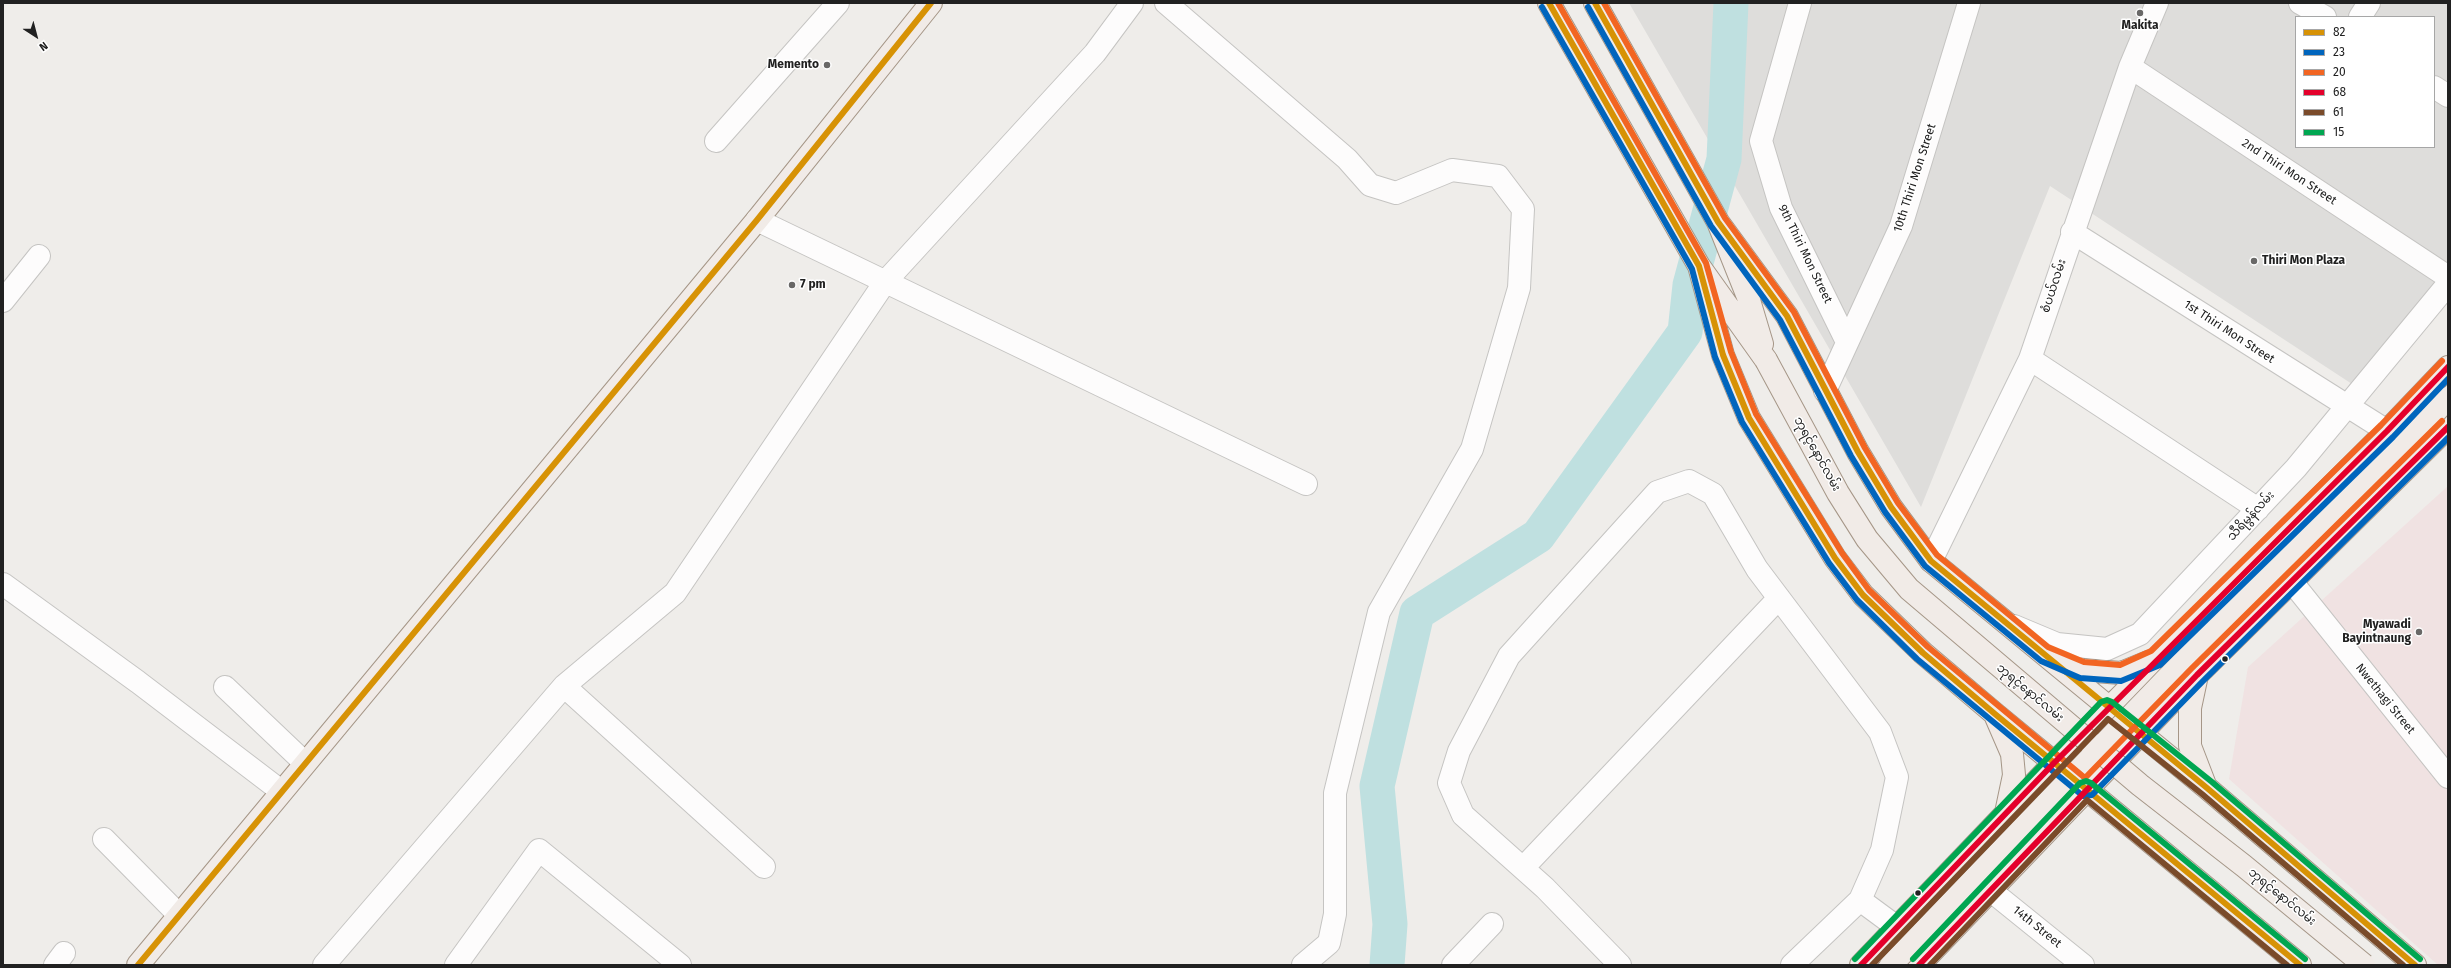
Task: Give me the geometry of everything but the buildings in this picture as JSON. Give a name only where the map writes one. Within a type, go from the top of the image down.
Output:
[{"type":"main road","points":[[138,965],[281,790],[757,220],[931,3]]},
{"type":"main road","name":"ဘုရင့်နောင်လမ်း","points":[[1549,3],[1699,266],[1766,360],[1838,494],[1867,539],[1909,589],[2140,785],[2244,866],[2364,965]]},
{"type":"main road","name":"ဘုရင့်နောင်လမ်း","points":[[1595,3],[1718,222],[1748,297],[1766,360]]},
{"type":"main road","name":"ဘုရင့်နောင်လမ်း","points":[[1718,222],[1787,316],[1858,452],[1891,507],[1931,561],[2107,708],[2207,788],[2415,965]]},
{"type":"main road","name":"ဘုရင့်နောင်လမ်း","points":[[1699,266],[1723,355],[1750,418],[1835,558],[1863,595],[1892,623],[1995,714],[2300,965]]},
{"type":"main road","points":[[1861,965],[2156,658],[2387,431],[2448,367]]},
{"type":"main road","points":[[1891,965],[2208,636],[2408,442],[2448,398]]},
{"type":"main road","points":[[1918,965],[2197,675],[2448,427]]},
{"type":"main road","points":[[2044,654],[2082,670],[2121,673],[2156,658]]},
{"type":"main road","points":[[2197,675],[2190,708],[2190,746],[2207,788]]},
{"type":"main road","points":[[1995,714],[2012,754],[2014,775],[2006,813]]},
{"type":"street","points":[[716,141],[838,3]]},
{"type":"street","points":[[324,965],[564,686],[675,592],[885,282],[1095,53],[1132,3]]},
{"type":"street","points":[[1166,3],[1347,160],[1370,185],[1396,193],[1452,170],[1498,176],[1523,209],[1519,288],[1472,450],[1379,612],[1335,793],[1336,914],[1328,943],[1303,965]]},
{"type":"street","name":"9th Thiri Mon Street","points":[[1800,3],[1762,141],[1781,208],[1847,342]]},
{"type":"street","name":"10th Thiri Mon Street","points":[[1825,391],[1902,226],[1969,3]]},
{"type":"street","name":"စံပယ်လမ်း","points":[[1931,561],[2030,359],[2072,232],[2130,67],[2157,3]]},
{"type":"street","points":[[2300,3],[2323,16]]},
{"type":"street","points":[[2361,16],[2369,3]]},
{"type":"street","name":"2nd Thiri Mon Street","points":[[2130,67],[2448,277]]},
{"type":"street","points":[[2435,88],[2448,96]]},
{"type":"street","points":[[757,220],[1306,484]]},
{"type":"street","name":"1st Thiri Mon Street","points":[[2072,232],[2348,408],[2387,431]]},
{"type":"street","points":[[3,301],[39,256]]},
{"type":"street","name":"သီရိမွန်လမ်း","points":[[2006,623],[2057,644],[2107,649],[2140,634],[2296,468],[2348,408],[2448,284]]},
{"type":"street","points":[[2030,359],[2258,509]]},
{"type":"street","points":[[1620,965],[1523,868],[1463,815],[1449,783],[1459,751],[1510,656],[1657,492],[1689,480],[1713,494],[1757,569],[1880,732],[1898,777],[1882,850],[1860,900],[1792,965]]},
{"type":"street","name":"Nwethagi Street","points":[[2292,582],[2448,777]]},
{"type":"street","points":[[3,584],[138,682],[281,790]]},
{"type":"street","points":[[1523,868],[1779,598]]},
{"type":"street","points":[[564,686],[764,867]]},
{"type":"street","points":[[225,687],[305,763]]},
{"type":"street","points":[[104,840],[179,915]]},
{"type":"street","points":[[456,965],[539,850],[680,965]]},
{"type":"street","name":"14th Street","points":[[1990,890],[2083,965]]},
{"type":"street","points":[[1860,900],[1898,928]]},
{"type":"street","points":[[1453,965],[1492,924]]},
{"type":"shaded area","points":[[1629,3],[2448,3],[2448,269],[2352,384],[2050,186],[1921,507]]},
{"type":"shaded area","points":[[2448,486],[2448,965],[2438,965],[2229,779],[2248,667]]},
{"type":"waterway","points":[[1387,965],[1390,924],[1377,786],[1417,613],[1538,536],[1685,332],[1690,285],[1724,159],[1731,3]]},
{"type":"transit line","name":"82","points":[[138,965],[757,220],[931,3]]},
{"type":"transit line","name":"82","points":[[1549,3],[1699,266],[1723,355],[1749,418],[1835,558],[1863,595],[1923,653],[1995,714],[2300,965]]},
{"type":"transit line","name":"20","points":[[1558,3],[1706,263],[1731,352],[1756,414],[1842,553],[1869,590],[1928,647],[2085,778],[2191,669],[2442,421]]},
{"type":"transit line","name":"82","points":[[1595,3],[1718,222],[1787,316],[1858,452],[1891,507],[1931,561],[2207,788],[2415,965]]},
{"type":"transit line","name":"20","points":[[1604,3],[1725,218],[1794,312],[1865,448],[1898,503],[1937,555],[2048,647],[2084,662],[2120,665],[2151,651],[2381,425],[2442,361]]},
{"type":"transit line","name":"23","points":[[1542,7],[1692,269],[1715,357],[1742,422],[1829,563],[1857,600],[1917,659],[2083,796],[2092,795],[2203,681],[2448,438]]},
{"type":"transit line","name":"23","points":[[1588,7],[1711,226],[1780,320],[1851,456],[1885,512],[1925,566],[2041,661],[2080,678],[2121,681],[2160,665],[2393,437],[2448,379]]},
{"type":"transit line","name":"68","points":[[1861,965],[2054,763],[2387,431],[2448,367]]},
{"type":"transit line","name":"68","points":[[1919,965],[2197,675],[2448,427]]},
{"type":"transit line","name":"15","points":[[1855,959],[2101,702],[2107,700],[2112,702],[2212,782],[2420,959]]},
{"type":"transit line","name":"61","points":[[1872,965],[2108,719],[2202,794],[2403,965]]},
{"type":"transit line","name":"15","points":[[1913,959],[2080,783],[2086,781],[2091,783],[2305,959]]},
{"type":"transit line","name":"61","points":[[1930,965],[2087,800],[2287,965]]},
{"type":"place","name":"Makita","points":[[2140,13]]},
{"type":"place","name":"Memento","points":[[827,65]]},
{"type":"place","name":"Thiri Mon Plaza","points":[[2254,261]]},
{"type":"place","name":"7 pm","points":[[792,285]]},
{"type":"place","name":"Myawadi Bayintnaung","points":[[2419,632]]}]
